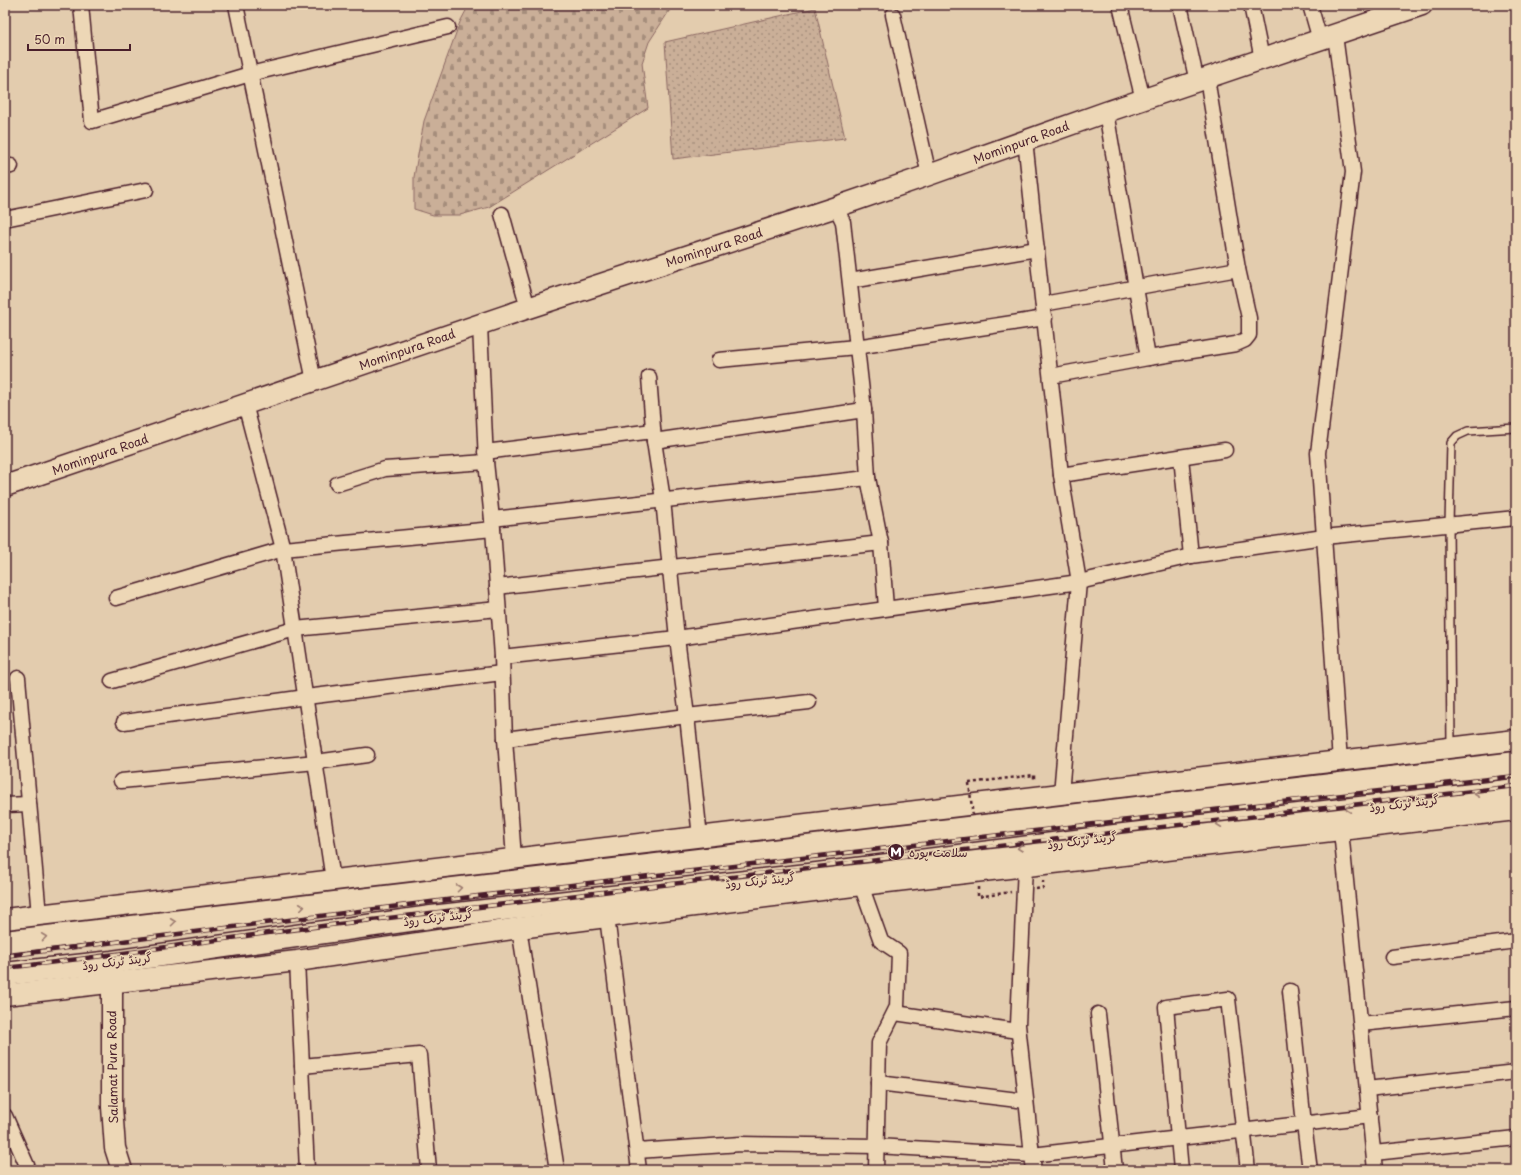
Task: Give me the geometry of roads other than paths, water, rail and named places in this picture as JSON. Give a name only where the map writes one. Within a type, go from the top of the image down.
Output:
[{"type":"main road","points":[[5,942],[1516,763]]},
{"type":"main road","name":"گرینڈ ٹرنک روڈ","points":[[5,974],[112,972],[431,917],[817,874],[1157,841],[1516,790]]},
{"type":"main road","points":[[428,892],[431,917]]},
{"type":"street","points":[[81,5],[92,121],[250,74],[448,26]]},
{"type":"street","points":[[236,5],[314,381]]},
{"type":"street","points":[[1120,5],[1143,100]]},
{"type":"street","points":[[1051,376],[1148,358],[1236,344],[1245,340],[1250,335],[1250,327],[1202,80],[1180,5]]},
{"type":"street","points":[[1250,5],[1262,59]]},
{"type":"street","points":[[1310,5],[1327,37],[1353,172],[1318,453],[1340,761]]},
{"type":"street","name":"Mominpura Road","points":[[5,486],[528,308],[836,207],[1106,112],[1422,5]]},
{"type":"street","points":[[893,16],[929,175]]},
{"type":"street","points":[[1106,112],[1148,358]]},
{"type":"street","points":[[1025,140],[1061,475],[1079,582],[1061,794]]},
{"type":"street","points":[[5,218],[146,190]]},
{"type":"street","points":[[836,207],[843,222],[864,410],[868,478],[881,542],[886,608]]},
{"type":"street","points":[[502,214],[528,308]]},
{"type":"street","points":[[850,282],[1037,249]]},
{"type":"street","points":[[719,360],[856,347],[1044,311],[1135,287],[1238,269]]},
{"type":"street","points":[[480,325],[486,457],[493,524],[502,657],[505,739],[514,858]]},
{"type":"street","points":[[650,377],[654,436],[663,500],[700,837]]},
{"type":"street","points":[[245,404],[283,549],[334,880]]},
{"type":"street","points":[[337,484],[385,469],[864,410]]},
{"type":"street","points":[[1061,475],[1225,450]]},
{"type":"street","points":[[1181,457],[1191,556]]},
{"type":"street","points":[[116,598],[283,549],[493,524],[663,500],[868,478]]},
{"type":"street","points":[[502,657],[677,638],[1079,582],[1191,556],[1324,537],[1516,518]]},
{"type":"street","points":[[497,587],[881,542]]},
{"type":"street","points":[[112,681],[295,629],[498,609]]},
{"type":"street","points":[[124,722],[306,697],[502,673]]},
{"type":"street","points":[[18,678],[39,915]]},
{"type":"street","points":[[505,739],[809,702]]},
{"type":"street","points":[[5,919],[1516,740]]},
{"type":"street","points":[[121,781],[316,762],[367,755]]},
{"type":"street","points":[[5,805],[29,804]]},
{"type":"street","points":[[5,996],[112,972],[297,961],[519,928],[1025,866],[1157,841],[1341,831],[1516,810]]},
{"type":"street","points":[[1341,831],[1375,1170]]},
{"type":"street","points":[[1025,866],[1018,1031],[1034,1170]]},
{"type":"street","points":[[861,885],[881,941],[899,953],[897,1008],[879,1043],[876,1170]]},
{"type":"street","points":[[607,917],[639,1170]]},
{"type":"street","points":[[519,928],[557,1170]]},
{"type":"street","points":[[1392,957],[1516,941]]},
{"type":"street","points":[[297,961],[307,1170]]},
{"type":"street","name":"Salamat Pura Road","points":[[112,972],[112,1107],[116,1148],[122,1170]]},
{"type":"street","points":[[1290,992],[1310,1170]]},
{"type":"street","points":[[1181,1170],[1166,1007],[1228,999],[1248,1170]]},
{"type":"street","points":[[1361,1024],[1516,1008]]},
{"type":"street","points":[[894,1013],[1018,1031]]},
{"type":"street","points":[[1098,1014],[1115,1170]]},
{"type":"street","points":[[302,1066],[419,1055],[430,1170]]},
{"type":"street","points":[[1367,1089],[1516,1072]]},
{"type":"street","points":[[878,1083],[1026,1101]]},
{"type":"street","points":[[5,1116],[29,1170]]},
{"type":"street","points":[[637,1151],[741,1144],[876,1146],[1032,1155],[1370,1116]]},
{"type":"street","points":[[1374,1154],[1516,1138]]},
{"type":"lane","points":[[1451,748],[1449,524],[1450,444],[1457,436],[1468,431],[1516,428]]},
{"type":"railway","points":[[5,956],[478,896],[1516,776]]},
{"type":"railway","points":[[5,968],[297,929],[633,888],[1516,786]]},
{"type":"place","name":"سلامت پورہ","points":[[896,852]]}]
